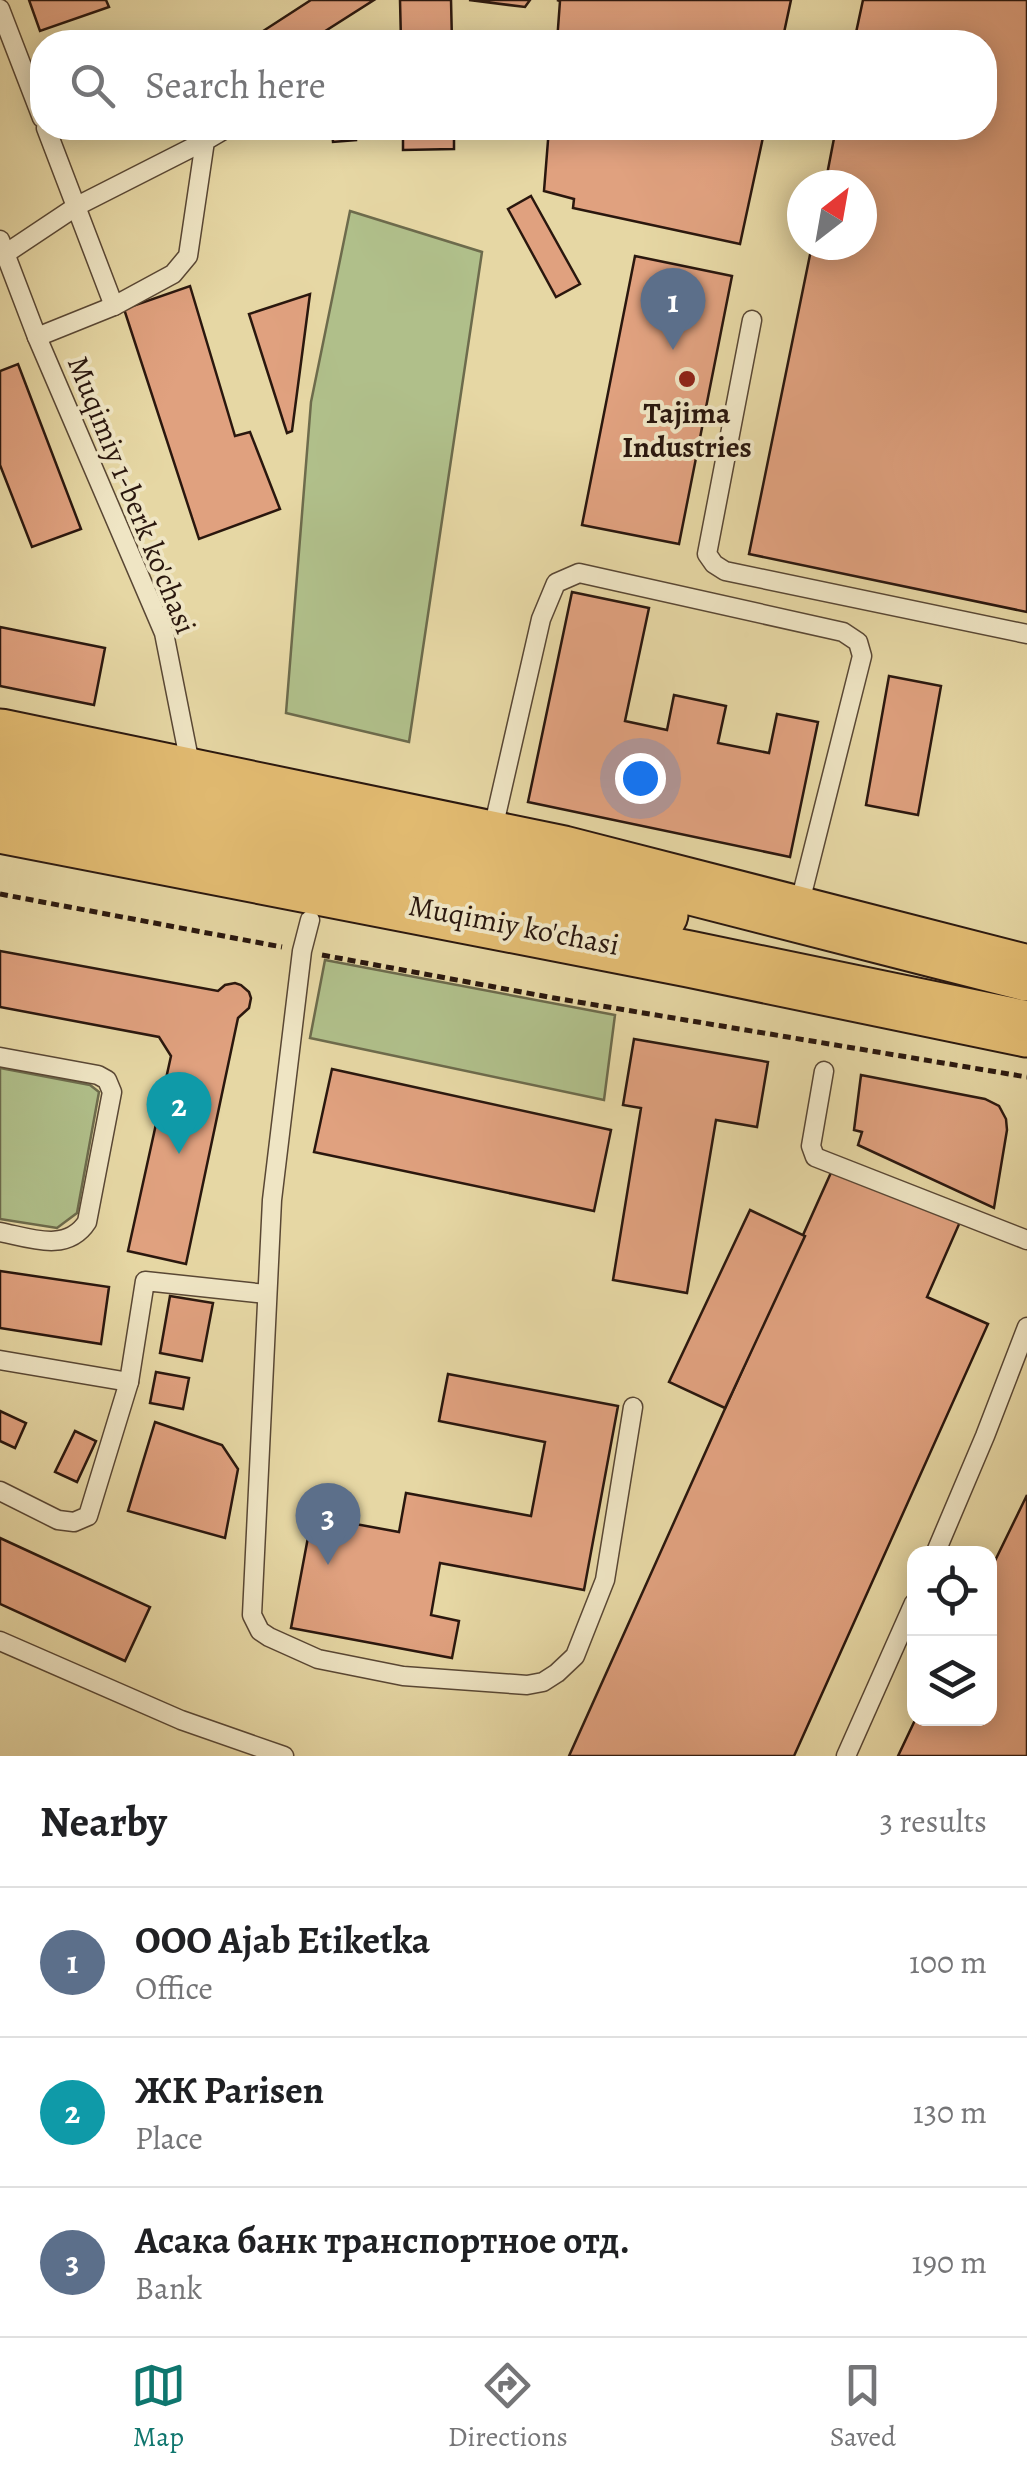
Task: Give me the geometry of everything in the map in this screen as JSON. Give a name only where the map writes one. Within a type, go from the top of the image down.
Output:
[{"type":"main road","points":[[0,738],[563,854],[1027,975]]},
{"type":"main road","name":"Muqimiy ko'chasi","points":[[0,785],[692,920],[1027,975]]},
{"type":"main road","name":"Muqimiy ko'chasi","points":[[0,825],[689,959],[1027,1030]]},
{"type":"main road","points":[[0,861],[306,935],[1027,1030]]},
{"type":"lane","points":[[0,9],[30,87]]},
{"type":"lane","points":[[51,140],[114,306]]},
{"type":"lane","points":[[2,247],[204,141]]},
{"type":"lane","points":[[37,338],[114,306],[173,274],[188,256],[204,141]]},
{"type":"lane","name":"Muqimiy 1-berk ko'chasi","points":[[2,247],[164,633],[193,777]]},
{"type":"lane","points":[[752,320],[707,554],[714,564],[725,571],[1027,634]]},
{"type":"lane","points":[[491,839],[541,619],[556,583],[579,573],[843,632],[858,642],[862,656],[797,914]]},
{"type":"lane","points":[[306,935],[272,1200],[252,1615],[260,1631],[318,1659],[403,1676],[526,1685],[557,1673],[574,1656],[605,1580],[633,1407]]},
{"type":"lane","points":[[0,1057],[98,1075],[107,1080],[112,1092],[88,1222],[82,1230],[65,1241],[53,1242],[0,1232]]},
{"type":"lane","points":[[824,1071],[811,1146],[815,1157],[1027,1240]]},
{"type":"lane","points":[[0,1491],[58,1520],[74,1522],[88,1516],[129,1382],[145,1281],[266,1294]]},
{"type":"lane","points":[[938,1546],[1027,1327]]},
{"type":"lane","points":[[0,1360],[129,1382]]},
{"type":"lane","points":[[846,1756],[907,1619]]},
{"type":"lane","points":[[0,1641],[181,1720],[284,1756]]},
{"type":"path","points":[[0,894],[306,935],[554,998],[1027,1076]]},
{"type":"green space","points":[[350,211],[482,252],[409,742],[286,713],[311,402]]},
{"type":"green space","points":[[325,960],[615,1015],[604,1100],[310,1038]]},
{"type":"green space","points":[[0,1068],[90,1085],[99,1092],[77,1213],[57,1228],[0,1219]]},
{"type":"building","points":[[29,0],[106,0],[109,7],[43,30]]},
{"type":"building","points":[[311,0],[374,0],[327,30],[265,30]]},
{"type":"building","points":[[400,0],[451,0],[452,30],[401,30]]},
{"type":"building","points":[[469,0],[530,0],[525,7]]},
{"type":"building","points":[[557,0],[791,0],[785,30],[558,30]]},
{"type":"building","points":[[863,0],[1027,0],[1027,612],[749,554],[809,260],[877,260],[877,170],[828,170],[834,140],[997,140],[997,30],[857,30]]},
{"type":"building","points":[[403,140],[454,140],[454,149],[403,150]]},
{"type":"building","points":[[548,140],[762,140],[740,244],[573,208],[574,199],[544,191]]},
{"type":"building","points":[[531,196],[580,284],[556,297],[508,209]]},
{"type":"building","points":[[635,256],[732,276],[679,544],[582,525]]},
{"type":"building","points":[[190,286],[235,436],[250,432],[280,509],[199,539],[124,309]]},
{"type":"building","points":[[310,294],[292,431],[287,433],[249,314]]},
{"type":"building","points":[[18,364],[81,529],[32,547],[0,465],[0,371]]},
{"type":"building","points":[[572,592],[649,608],[625,721],[667,730],[674,695],[726,706],[718,743],[769,753],[777,714],[818,722],[790,857],[528,802]]},
{"type":"building","points":[[0,627],[105,648],[94,705],[0,686]]},
{"type":"building","points":[[889,676],[941,686],[918,815],[866,805]]},
{"type":"building","points":[[0,951],[218,991],[235,983],[249,992],[249,1008],[238,1018],[186,1264],[128,1251],[171,1056],[159,1037],[0,1007]]},
{"type":"building","points":[[634,1039],[768,1062],[757,1127],[716,1120],[687,1293],[613,1280],[641,1108],[623,1105]]},
{"type":"building","points":[[332,1069],[611,1130],[594,1211],[314,1152]]},
{"type":"building","points":[[861,1075],[985,1099],[999,1106],[1007,1130],[994,1208],[858,1145],[862,1132],[854,1130]]},
{"type":"building","points":[[834,1166],[960,1222],[927,1297],[988,1324],[794,1756],[569,1756]]},
{"type":"building","points":[[750,1210],[805,1236],[725,1408],[669,1382]]},
{"type":"building","points":[[0,1271],[109,1287],[101,1344],[0,1328]]},
{"type":"building","points":[[170,1296],[213,1303],[202,1361],[160,1353]]},
{"type":"building","points":[[156,1372],[189,1378],[183,1409],[150,1403]]},
{"type":"building","points":[[448,1374],[618,1406],[584,1590],[440,1563],[431,1615],[459,1621],[452,1658],[291,1628],[312,1516],[399,1532],[406,1493],[531,1516],[545,1442],[439,1421]]},
{"type":"building","points":[[0,1411],[26,1423],[15,1448],[0,1441]]},
{"type":"building","points":[[155,1422],[222,1445],[238,1469],[225,1538],[128,1511]]},
{"type":"building","points":[[75,1431],[96,1441],[77,1482],[55,1472]]},
{"type":"building","points":[[1027,1495],[1027,1756],[898,1756],[912,1726],[997,1726],[997,1557]]},
{"type":"building","points":[[0,1538],[150,1607],[125,1661],[0,1604]]},
{"type":"place","name":"ООО Ajab Etiketka","points":[[673,350]]},
{"type":"place","name":"Tajima Industries","points":[[687,379]]},
{"type":"place","name":"ЖК Parisen","points":[[179,1154]]},
{"type":"place","name":"Асака банк транспортное отд.","points":[[328,1565]]}]
